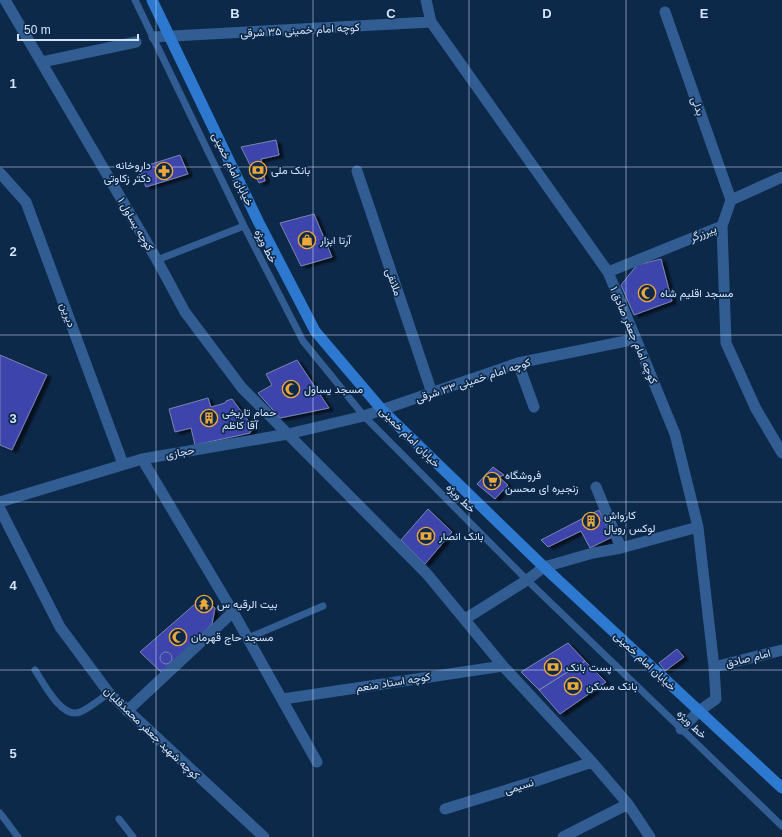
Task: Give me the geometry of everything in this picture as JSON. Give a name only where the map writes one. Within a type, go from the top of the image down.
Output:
[{"type":"main road","name":"خیابان امام خمینی","points":[[152,0],[258,221],[315,331],[383,411],[544,567],[782,788]]},
{"type":"street","name":"کوچه یساول ۱","points":[[5,0],[157,260],[185,312],[242,388],[428,574],[503,666],[592,762],[628,804],[650,837]]},
{"type":"street","name":"کوچه امام جعفر صادق ۱","points":[[426,0],[431,22],[608,272],[675,434],[698,527],[714,667],[716,699],[699,711]]},
{"type":"street","name":"بدلی","points":[[665,12],[731,200]]},
{"type":"street","name":"کوچه امام خمینی ۳۵ شرقی","points":[[154,38],[431,22]]},
{"type":"street","points":[[42,62],[136,42]]},
{"type":"street","name":"ملانقی","points":[[357,171],[432,393]]},
{"type":"street","name":"دیرین","points":[[0,173],[26,202],[123,464]]},
{"type":"street","points":[[731,200],[782,177]]},
{"type":"street","name":"پیرزرگر","points":[[608,272],[722,226],[731,200]]},
{"type":"street","points":[[722,226],[726,343],[756,410],[782,453]]},
{"type":"street","name":"کوچه امام خمینی ۳۳ شرقی","points":[[364,416],[383,411],[518,363],[636,339]]},
{"type":"street","points":[[518,363],[534,407]]},
{"type":"street","name":"حجازی","points":[[0,502],[142,459],[288,434],[364,416]]},
{"type":"street","points":[[142,459],[234,612],[317,762]]},
{"type":"street","points":[[596,487],[621,548]]},
{"type":"street","name":"کوچه شهید جعفر محمدقلیان","points":[[0,509],[60,627],[109,693],[264,837]]},
{"type":"street","points":[[465,619],[527,580],[544,567],[593,553],[621,548],[698,527]]},
{"type":"street","points":[[127,711],[234,612]]},
{"type":"street","name":"امام صادق","points":[[714,667],[782,651]]},
{"type":"street","name":"کوچه استاد منعم","points":[[283,699],[503,666]]},
{"type":"street","points":[[681,729],[699,711]]},
{"type":"street","name":"نسیمی","points":[[445,809],[592,762]]},
{"type":"street","points":[[563,837],[628,804]]},
{"type":"lane","name":"خط ویژه","points":[[135,0],[244,226],[303,341],[364,416],[527,580],[782,826]]},
{"type":"lane","points":[[157,260],[244,226]]},
{"type":"lane","points":[[248,638],[323,606]]},
{"type":"lane","points":[[35,670],[61,708],[70,713],[79,713],[109,693]]},
{"type":"lane","points":[[0,813],[18,837]]},
{"type":"lane","points":[[119,819],[133,837]]},
{"type":"building","name":"بانک ملی","points":[[276,140],[279,155],[261,159],[265,181],[259,183],[241,147]]},
{"type":"building","name":"داروخانه دکتر زکاوتی","points":[[180,155],[188,174],[146,187],[144,182],[141,182],[138,175],[142,174],[139,168]]},
{"type":"building","name":"آرتا ابزار","points":[[314,214],[332,257],[301,266],[280,223]]},
{"type":"building","name":"مسجد اقلیم شاه","points":[[661,259],[672,301],[634,315],[621,285],[637,265]]},
{"type":"building","points":[[0,355],[47,375],[12,450],[0,445]]},
{"type":"building","name":"مسجد یساول","points":[[297,360],[329,408],[280,418],[258,393],[272,385],[266,374]]},
{"type":"building","name":"حمام تاریخی آقا کاظم","points":[[208,398],[211,407],[225,403],[226,401],[232,399],[253,427],[250,433],[195,445],[191,428],[175,432],[169,409]]},
{"type":"building","name":"فروشگاه زنجیره ای محسن","points":[[493,467],[504,475],[499,477],[508,485],[495,499],[477,484]]},
{"type":"building","name":"بانک انصار","points":[[428,509],[452,532],[425,564],[401,540]]},
{"type":"building","name":"کارواش لوکس رویال","points":[[599,510],[612,537],[590,548],[581,531],[548,547],[541,540]]},
{"type":"building","name":"بیت الرقیه س","points":[[205,595],[212,605],[202,613],[195,604]]},
{"type":"building","name":"مسجد حاج قهرمان","points":[[195,604],[202,613],[212,605],[215,608],[212,624],[162,673],[140,652]]},
{"type":"building","name":"پست بانک","points":[[568,643],[585,661],[539,690],[521,672]]},
{"type":"building","points":[[677,649],[684,657],[665,671],[659,663]]},
{"type":"building","points":[[166,652],[170,654],[172,658],[170,662],[166,664],[162,662],[160,658],[162,654]]},
{"type":"building","name":"بانک مسکن","points":[[585,661],[606,682],[560,714],[539,690]]},
{"type":"place","name":"بانک ملی","points":[[258,170]]},
{"type":"place","name":"داروخانه دکتر زکاوتی","points":[[164,171]]},
{"type":"place","name":"آرتا ابزار","points":[[307,240]]},
{"type":"place","name":"مسجد اقلیم شاه","points":[[647,293]]},
{"type":"place","name":"مسجد یساول","points":[[291,389]]},
{"type":"place","name":"حمام تاریخی آقا کاظم","points":[[209,418]]},
{"type":"place","name":"فروشگاه زنجیره ای محسن","points":[[492,481]]},
{"type":"place","name":"کارواش لوکس رویال","points":[[591,521]]},
{"type":"place","name":"بانک انصار","points":[[426,536]]},
{"type":"place","name":"بیت الرقیه س","points":[[204,604]]},
{"type":"place","name":"مسجد حاج قهرمان","points":[[178,637]]},
{"type":"place","name":"پست بانک","points":[[553,667]]},
{"type":"place","name":"بانک مسکن","points":[[573,686]]}]
